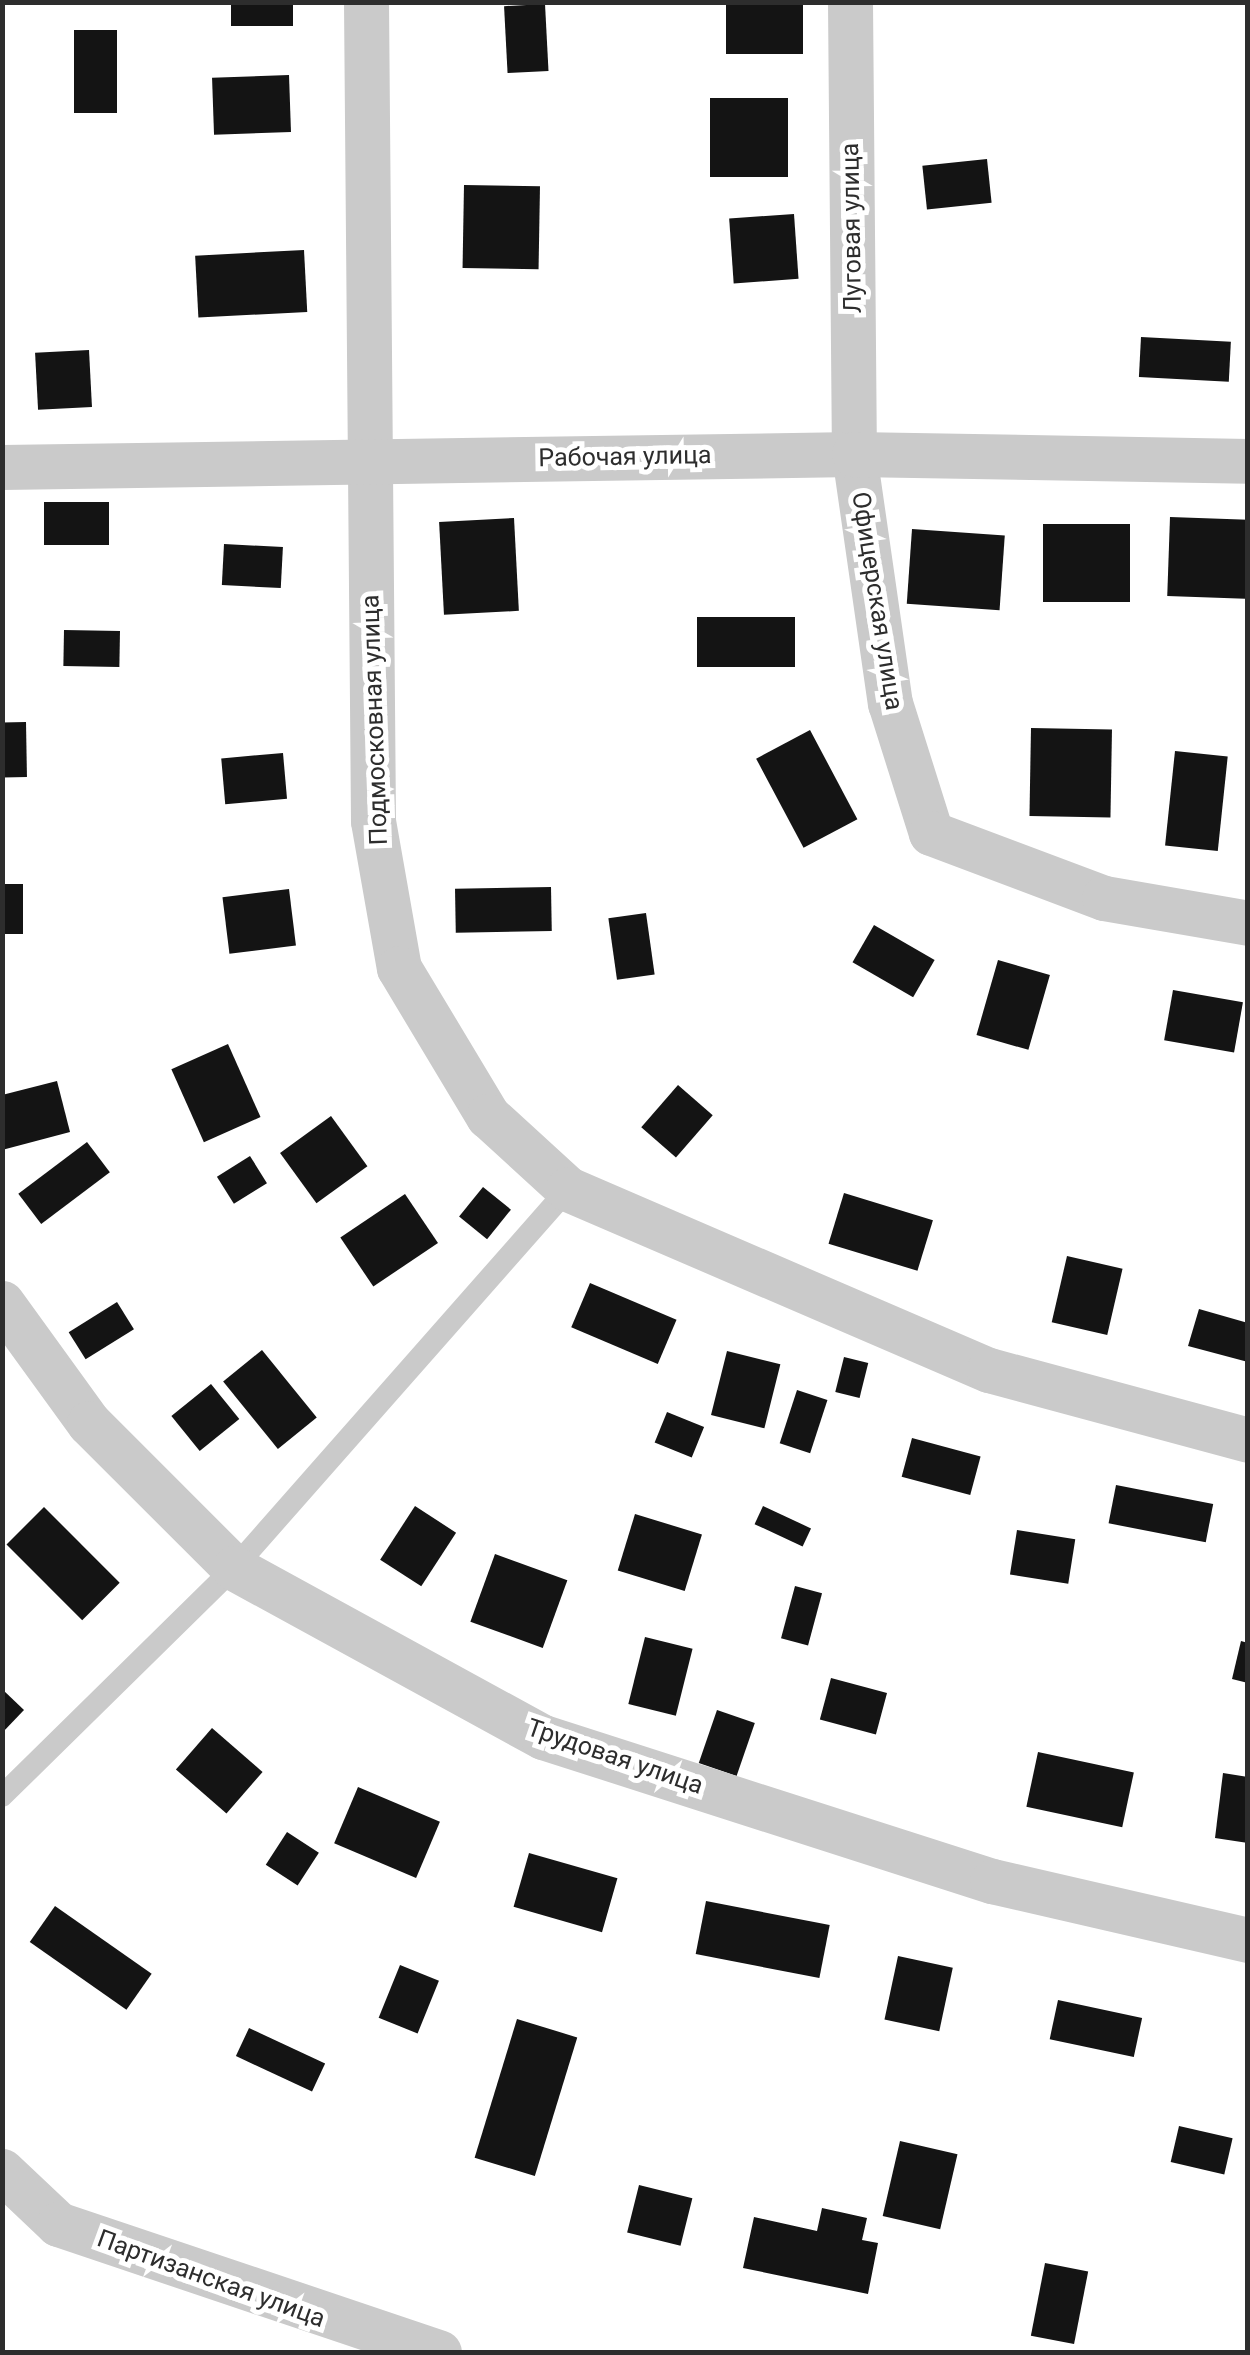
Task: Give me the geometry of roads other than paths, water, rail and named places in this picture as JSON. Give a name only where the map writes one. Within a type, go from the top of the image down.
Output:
[{"type":"street","name":"Подмосковная улица","points":[[366,2],[373,821],[399,968],[488,1116],[568,1189],[989,1370],[1248,1440]]},
{"type":"street","name":"Луговая улица","points":[[850,2],[854,454]]},
{"type":"street","name":"Рабочая улица","points":[[2,468],[854,454],[1248,461]]},
{"type":"street","name":"Офицерская улица","points":[[854,454],[890,703],[931,834],[1104,898],[1248,923]]},
{"type":"street","name":"Трудовая улица","points":[[2,1302],[89,1423],[234,1568],[543,1738],[992,1880],[1248,1940]]},
{"type":"street","name":"Партизанская улица","points":[[2,2171],[58,2224],[438,2352]]},
{"type":"lane","points":[[2,1796],[234,1568],[568,1189]]}]
